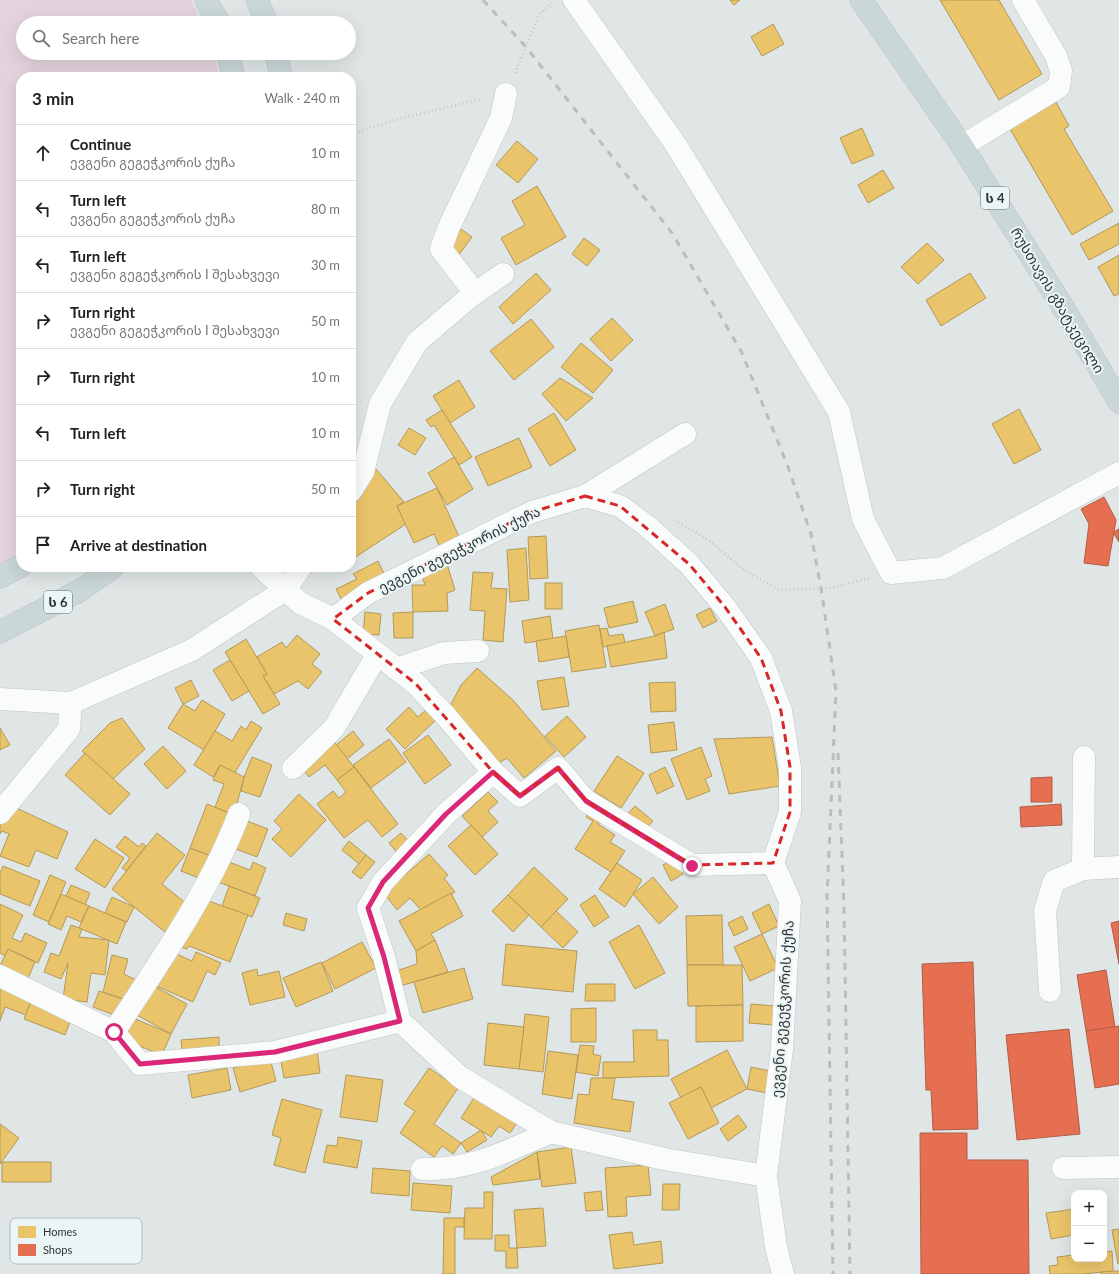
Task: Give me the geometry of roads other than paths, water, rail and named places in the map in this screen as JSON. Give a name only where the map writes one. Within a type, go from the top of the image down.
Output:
[{"type":"highway","points":[[206,0],[215,16]]},
{"type":"highway","points":[[257,0],[264,16]]},
{"type":"highway","name":"რუსთავის გზატკეცილი","points":[[861,0],[962,146],[1116,390]]},
{"type":"highway","points":[[229,60],[233,72]]},
{"type":"highway","points":[[277,60],[280,72]]},
{"type":"highway","points":[[0,577],[16,569]]},
{"type":"highway","name":"ს 6","points":[[0,632],[81,590],[106,572]]},
{"type":"street","points":[[574,0],[676,145],[839,412],[863,519],[891,573],[943,568],[1119,473]]},
{"type":"street","points":[[962,146],[1059,86],[1061,71],[1056,56],[1023,0]]},
{"type":"street","points":[[475,293],[441,249],[448,229],[501,118],[506,94]]},
{"type":"street","points":[[356,483],[363,472],[380,404],[417,342],[475,293],[503,274]]},
{"type":"street","name":"ევგენი გეგეჭკორის ქუჩა","points":[[333,619],[368,593],[532,512],[585,496],[685,434]]},
{"type":"street","points":[[266,572],[300,603],[333,619],[377,655],[416,684],[445,714],[493,772],[520,796],[558,768],[586,801],[692,866],[773,863],[790,812],[790,767],[781,711],[761,658],[725,607],[689,564],[647,526],[620,506],[585,496]]},
{"type":"street","points":[[0,699],[71,703],[192,650],[285,590],[298,572]]},
{"type":"street","points":[[396,669],[444,653],[478,651]]},
{"type":"street","points":[[293,768],[334,728],[377,655]]},
{"type":"street","points":[[0,813],[69,729],[71,703]]},
{"type":"street","points":[[1083,869],[1084,757]]},
{"type":"street","points":[[493,772],[446,814],[383,882],[368,908],[384,957],[400,1021],[460,1077],[551,1132],[664,1159],[766,1176]]},
{"type":"street","points":[[114,1032],[182,928],[226,849],[238,814]]},
{"type":"street","name":"ევგენი გეგეჭკორის ქუჩა","points":[[773,863],[790,901],[782,1050],[766,1176],[776,1247],[783,1274]]},
{"type":"street","points":[[1050,991],[1045,911],[1054,881],[1083,869],[1119,867]]},
{"type":"street","points":[[0,976],[114,1032],[140,1064],[275,1052],[400,1021]]},
{"type":"street","points":[[422,1169],[443,1170],[477,1164],[551,1132]]},
{"type":"street","points":[[1063,1168],[1119,1167]]},
{"type":"railway","points":[[483,0],[526,47],[672,233],[741,351],[787,464],[811,534],[821,588],[836,691],[827,897],[833,1274]]},
{"type":"railway","points":[[838,753],[844,907],[850,1274]]}]
